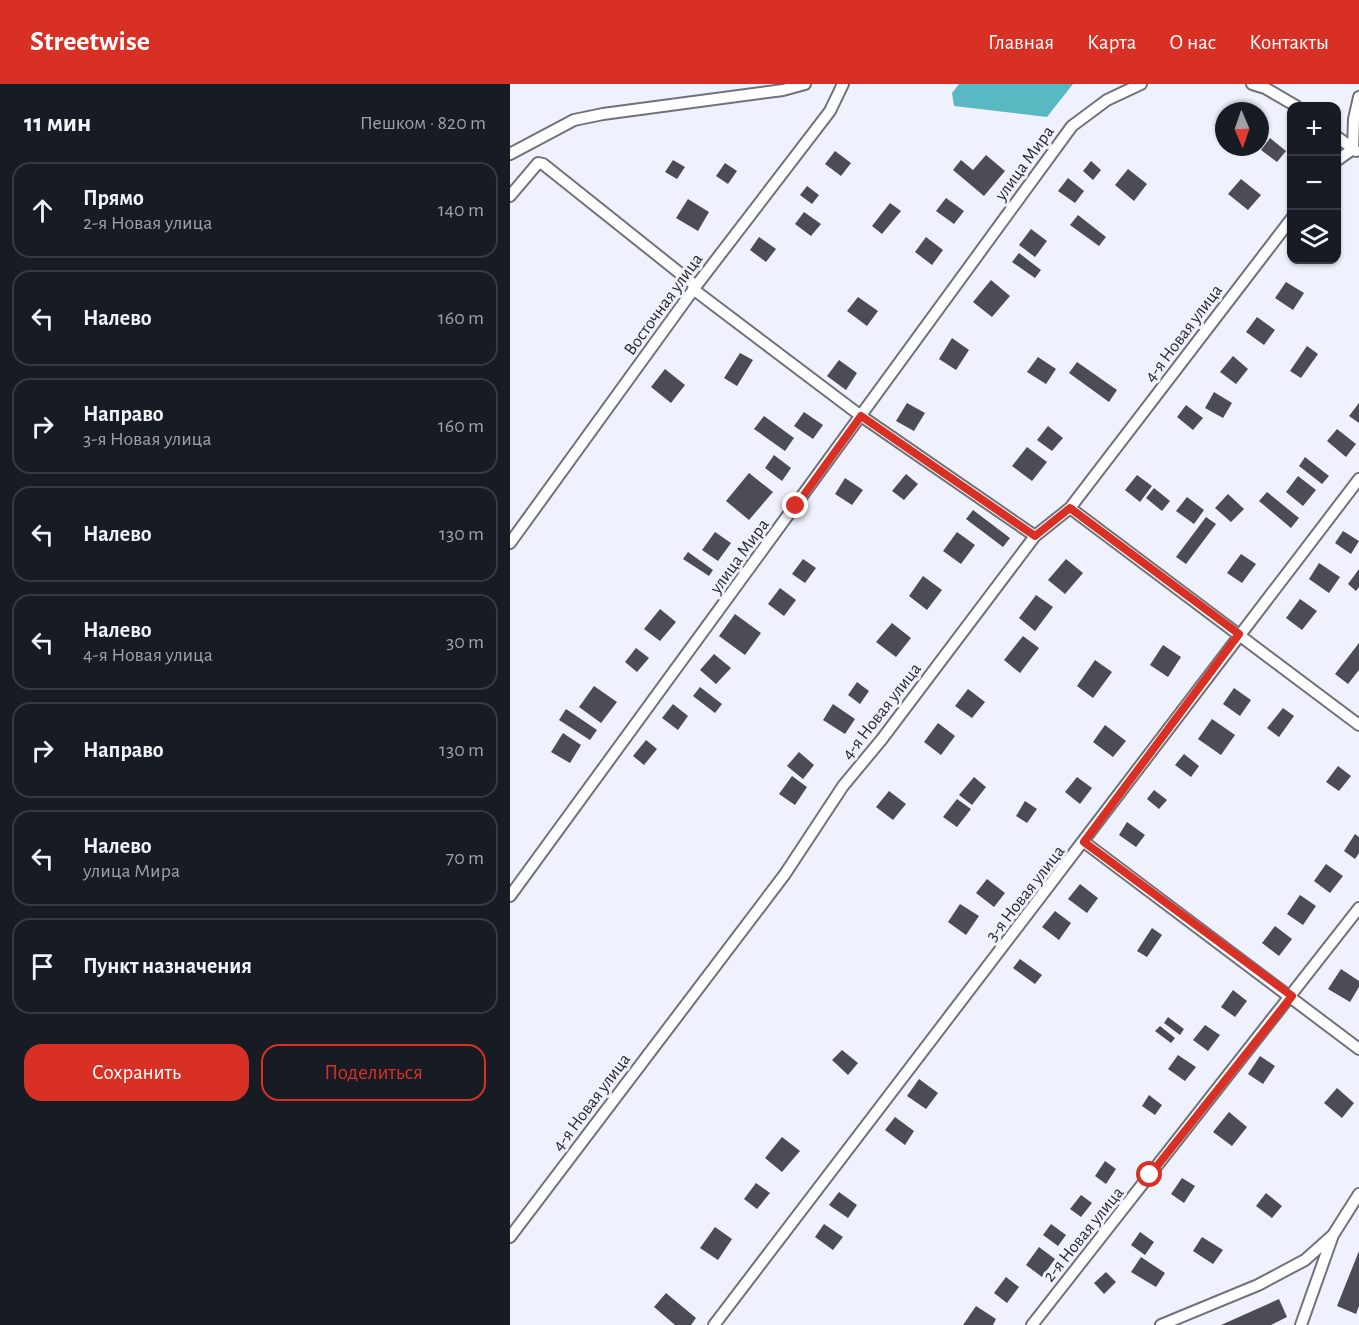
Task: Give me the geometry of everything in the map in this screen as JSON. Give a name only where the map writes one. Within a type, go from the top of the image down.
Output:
[{"type":"street","points":[[510,154],[573,120],[783,90],[805,84]]},
{"type":"street","name":"Восточная улица","points":[[510,543],[695,288],[830,111],[843,84]]},
{"type":"street","name":"улица Мира","points":[[510,896],[1072,126],[1107,100],[1141,84]]},
{"type":"street","points":[[1252,84],[1265,88],[1289,102]]},
{"type":"street","points":[[1356,151],[1354,119],[1359,97]]},
{"type":"street","points":[[1341,140],[1356,151]]},
{"type":"street","points":[[1341,158],[1356,151]]},
{"type":"street","points":[[510,196],[532,166],[538,163],[543,164],[695,288],[861,416],[1035,536]]},
{"type":"street","name":"4-я Новая улица","points":[[510,1237],[784,874],[843,786],[882,739],[1035,536],[1070,508],[1287,225]]},
{"type":"street","name":"3-я Новая улица","points":[[714,1325],[1359,479]]},
{"type":"street","points":[[1070,508],[1359,725]]},
{"type":"street","points":[[1084,842],[1359,1048]]},
{"type":"street","name":"2-я Новая улица","points":[[1032,1325],[1359,908]]},
{"type":"street","points":[[1301,1325],[1333,1235],[1359,1194]]},
{"type":"street","points":[[1161,1325],[1258,1285],[1305,1260],[1333,1235]]},
{"type":"water","points":[[959,84],[1073,84],[1047,117],[954,106],[952,93]]},
{"type":"building","points":[[1269,139],[1286,151],[1277,162],[1269,156]]},
{"type":"building","points":[[835,151],[851,163],[841,176],[825,164]]},
{"type":"building","points":[[986,155],[1005,171],[984,196],[953,170],[961,160],[973,170]]},
{"type":"building","points":[[673,160],[685,167],[677,179],[665,172]]},
{"type":"building","points":[[1091,161],[1101,170],[1093,180],[1083,171]]},
{"type":"building","points":[[725,163],[737,171],[728,184],[716,176]]},
{"type":"building","points":[[1128,169],[1147,184],[1134,201],[1115,185]]},
{"type":"building","points":[[1068,178],[1084,191],[1075,203],[1058,191]]},
{"type":"building","points":[[1241,179],[1261,195],[1248,210],[1228,194]]},
{"type":"building","points":[[807,186],[819,195],[812,204],[800,195]]},
{"type":"building","points":[[946,198],[964,211],[954,224],[936,211]]},
{"type":"building","points":[[688,199],[709,212],[698,231],[676,218]]},
{"type":"building","points":[[890,203],[901,211],[882,234],[872,226]]},
{"type":"building","points":[[804,212],[821,224],[811,236],[795,224]]},
{"type":"building","points":[[1078,215],[1106,237],[1099,246],[1070,225]]},
{"type":"building","points":[[1031,229],[1047,241],[1035,257],[1019,245]]},
{"type":"building","points":[[759,237],[776,249],[766,262],[750,250]]},
{"type":"building","points":[[926,237],[943,250],[932,265],[915,252]]},
{"type":"building","points":[[1019,253],[1041,270],[1035,278],[1012,262]]},
{"type":"building","points":[[991,280],[1010,296],[992,317],[973,302]]},
{"type":"building","points":[[1286,282],[1304,293],[1293,310],[1275,298]]},
{"type":"building","points":[[858,297],[878,311],[867,326],[847,311]]},
{"type":"building","points":[[1257,317],[1275,330],[1264,345],[1246,332]]},
{"type":"building","points":[[952,338],[969,350],[956,370],[939,359]]},
{"type":"building","points":[[1307,346],[1318,354],[1301,378],[1290,371]]},
{"type":"building","points":[[740,353],[753,360],[737,386],[724,378]]},
{"type":"building","points":[[1233,356],[1248,369],[1236,384],[1220,372]]},
{"type":"building","points":[[1038,357],[1056,369],[1046,384],[1027,372]]},
{"type":"building","points":[[839,360],[857,373],[846,390],[827,376]]},
{"type":"building","points":[[1077,362],[1117,390],[1109,402],[1069,373]]},
{"type":"building","points":[[665,369],[685,385],[671,403],[651,387]]},
{"type":"building","points":[[1214,392],[1232,403],[1223,418],[1205,408]]},
{"type":"building","points":[[907,403],[925,413],[914,431],[896,421]]},
{"type":"building","points":[[1359,403],[1359,423],[1349,416]]},
{"type":"building","points":[[1186,405],[1203,418],[1193,430],[1177,417]]},
{"type":"building","points":[[804,412],[823,425],[813,439],[794,426]]},
{"type":"building","points":[[764,416],[794,438],[785,451],[754,429]]},
{"type":"building","points":[[1048,426],[1063,438],[1052,451],[1037,440]]},
{"type":"building","points":[[1337,429],[1356,444],[1346,457],[1327,441]]},
{"type":"building","points":[[1027,447],[1047,462],[1032,481],[1012,466]]},
{"type":"building","points":[[774,455],[791,468],[782,481],[765,468]]},
{"type":"building","points":[[1305,457],[1329,476],[1322,484],[1299,466]]},
{"type":"building","points":[[749,473],[773,492],[749,520],[726,501]]},
{"type":"building","points":[[906,474],[918,484],[904,500],[892,491]]},
{"type":"building","points":[[1137,475],[1152,486],[1140,502],[1125,490]]},
{"type":"building","points":[[1298,476],[1316,490],[1303,506],[1286,492]]},
{"type":"building","points":[[845,478],[863,490],[852,505],[835,494]]},
{"type":"building","points":[[1154,488],[1170,501],[1162,511],[1146,498]]},
{"type":"building","points":[[1267,492],[1299,518],[1291,528],[1259,501]]},
{"type":"building","points":[[1228,494],[1244,509],[1231,522],[1215,508]]},
{"type":"building","points":[[1187,497],[1204,510],[1194,524],[1176,511]]},
{"type":"building","points":[[973,510],[1010,538],[1003,547],[966,519]]},
{"type":"building","points":[[1206,517],[1216,524],[1186,564],[1176,557]]},
{"type":"building","points":[[1343,531],[1359,541],[1351,554],[1335,543]]},
{"type":"building","points":[[715,532],[731,543],[718,561],[702,550]]},
{"type":"building","points":[[957,532],[975,545],[961,564],[943,551]]},
{"type":"building","points":[[688,552],[713,570],[709,576],[683,559]]},
{"type":"building","points":[[1241,554],[1256,564],[1242,583],[1227,573]]},
{"type":"building","points":[[803,559],[816,568],[805,583],[792,574]]},
{"type":"building","points":[[1066,559],[1083,573],[1065,594],[1048,580]]},
{"type":"building","points":[[1319,563],[1340,577],[1329,593],[1309,579]]},
{"type":"building","points":[[1359,569],[1359,587],[1356,591],[1348,584]]},
{"type":"building","points":[[923,576],[942,590],[927,610],[909,596]]},
{"type":"building","points":[[780,588],[796,600],[784,616],[768,604]]},
{"type":"building","points":[[1036,595],[1053,607],[1035,631],[1019,618]]},
{"type":"building","points":[[1300,599],[1317,611],[1302,630],[1286,618]]},
{"type":"building","points":[[660,609],[676,622],[660,641],[644,629]]},
{"type":"building","points":[[735,614],[761,633],[745,655],[719,636]]},
{"type":"building","points":[[892,623],[911,638],[896,657],[876,642]]},
{"type":"building","points":[[1023,636],[1039,648],[1020,673],[1004,660]]},
{"type":"building","points":[[1359,643],[1359,670],[1348,684],[1335,674]]},
{"type":"building","points":[[1163,645],[1181,657],[1168,677],[1150,665]]},
{"type":"building","points":[[636,648],[649,658],[637,672],[625,662]]},
{"type":"building","points":[[714,654],[731,668],[716,684],[700,670]]},
{"type":"building","points":[[1095,660],[1112,672],[1093,698],[1077,686]]},
{"type":"building","points":[[857,682],[869,691],[860,704],[848,695]]},
{"type":"building","points":[[594,686],[617,702],[601,723],[579,707]]},
{"type":"building","points":[[700,687],[722,704],[715,713],[693,696]]},
{"type":"building","points":[[1234,688],[1251,700],[1240,716],[1223,704]]},
{"type":"building","points":[[968,689],[985,702],[972,718],[955,706]]},
{"type":"building","points":[[673,704],[688,716],[678,730],[662,718]]},
{"type":"building","points":[[833,704],[855,719],[845,734],[823,720]]},
{"type":"building","points":[[1283,708],[1294,716],[1279,737],[1267,728]]},
{"type":"building","points":[[566,709],[597,730],[590,740],[559,720]]},
{"type":"building","points":[[1212,719],[1235,735],[1221,755],[1198,739]]},
{"type":"building","points":[[938,723],[955,736],[941,755],[924,742]]},
{"type":"building","points":[[1105,725],[1126,741],[1113,757],[1093,742]]},
{"type":"building","points":[[563,733],[581,745],[570,763],[551,752]]},
{"type":"building","points":[[646,740],[657,749],[644,765],[633,756]]},
{"type":"building","points":[[799,752],[814,765],[803,779],[787,766]]},
{"type":"building","points":[[1184,754],[1199,766],[1191,777],[1175,765]]},
{"type":"building","points":[[1338,766],[1351,776],[1339,791],[1326,782]]},
{"type":"building","points":[[792,776],[807,787],[795,805],[779,794]]},
{"type":"building","points":[[974,777],[986,787],[972,805],[959,795]]},
{"type":"building","points":[[1077,777],[1092,788],[1080,804],[1065,792]]},
{"type":"building","points":[[1154,790],[1167,800],[1159,809],[1147,799]]},
{"type":"building","points":[[889,791],[906,804],[893,820],[876,807]]},
{"type":"building","points":[[957,799],[971,809],[957,827],[943,817]]},
{"type":"building","points":[[1025,801],[1037,809],[1027,823],[1016,816]]},
{"type":"building","points":[[1127,822],[1145,835],[1136,847],[1119,835]]},
{"type":"building","points":[[1355,834],[1359,837],[1359,853],[1355,859],[1344,851]]},
{"type":"building","points":[[1326,864],[1343,876],[1330,893],[1314,881]]},
{"type":"building","points":[[987,879],[1005,893],[994,907],[976,893]]},
{"type":"building","points":[[1080,884],[1098,898],[1087,913],[1068,899]]},
{"type":"building","points":[[1300,895],[1316,906],[1303,925],[1287,914]]},
{"type":"building","points":[[960,904],[979,916],[966,935],[948,922]]},
{"type":"building","points":[[1055,911],[1071,923],[1059,940],[1042,927]]},
{"type":"building","points":[[1275,926],[1292,939],[1279,956],[1262,943]]},
{"type":"building","points":[[1152,928],[1162,935],[1147,957],[1137,951]]},
{"type":"building","points":[[1020,959],[1042,975],[1035,984],[1013,968]]},
{"type":"building","points":[[1341,969],[1359,981],[1359,987],[1350,1002],[1328,989]]},
{"type":"building","points":[[1233,990],[1247,1001],[1235,1017],[1221,1007]]},
{"type":"building","points":[[1168,1017],[1184,1029],[1180,1035],[1164,1023]]},
{"type":"building","points":[[1205,1025],[1220,1035],[1208,1051],[1193,1040]]},
{"type":"building","points":[[1160,1026],[1175,1038],[1171,1043],[1155,1031]]},
{"type":"building","points":[[842,1050],[858,1063],[848,1075],[832,1060]]},
{"type":"building","points":[[1178,1055],[1196,1067],[1185,1081],[1168,1069]]},
{"type":"building","points":[[1260,1056],[1275,1066],[1263,1084],[1248,1074]]},
{"type":"building","points":[[919,1079],[938,1093],[926,1109],[907,1096]]},
{"type":"building","points":[[1337,1088],[1354,1103],[1342,1118],[1324,1103]]},
{"type":"building","points":[[1149,1095],[1162,1105],[1155,1115],[1142,1106]]},
{"type":"building","points":[[1229,1112],[1247,1127],[1232,1146],[1213,1132]]},
{"type":"building","points":[[895,1117],[914,1131],[905,1145],[885,1130]]},
{"type":"building","points":[[782,1137],[800,1151],[782,1172],[765,1158]]},
{"type":"building","points":[[1105,1161],[1116,1169],[1106,1184],[1095,1176]]},
{"type":"building","points":[[1182,1178],[1195,1186],[1184,1203],[1171,1194]]},
{"type":"building","points":[[756,1183],[770,1193],[757,1209],[744,1199]]},
{"type":"building","points":[[839,1192],[857,1205],[848,1218],[829,1205]]},
{"type":"building","points":[[1266,1193],[1282,1206],[1272,1218],[1256,1206]]},
{"type":"building","points":[[1081,1195],[1092,1203],[1081,1217],[1070,1209]]},
{"type":"building","points":[[824,1224],[843,1237],[833,1250],[815,1237]]},
{"type":"building","points":[[1051,1224],[1066,1235],[1058,1246],[1043,1235]]},
{"type":"building","points":[[715,1227],[732,1239],[718,1260],[700,1248]]},
{"type":"building","points":[[1140,1232],[1154,1242],[1145,1255],[1131,1245]]},
{"type":"building","points":[[1202,1237],[1223,1250],[1213,1264],[1193,1251]]},
{"type":"building","points":[[1039,1247],[1055,1259],[1042,1277],[1026,1265]]},
{"type":"building","points":[[1359,1251],[1359,1306],[1356,1314],[1337,1306]]},
{"type":"building","points":[[1141,1257],[1165,1273],[1156,1287],[1131,1272]]},
{"type":"building","points":[[1106,1272],[1116,1282],[1104,1294],[1094,1283]]},
{"type":"building","points":[[1006,1277],[1019,1287],[1007,1303],[994,1293]]},
{"type":"building","points":[[666,1293],[696,1318],[691,1325],[675,1325],[654,1307]]},
{"type":"building","points":[[1279,1299],[1287,1317],[1271,1325],[1221,1325]]},
{"type":"building","points":[[976,1306],[996,1319],[993,1325],[963,1325]]},
{"type":"route","points":[[796,506],[861,416],[1035,536],[1070,508],[1239,634],[1084,842],[1292,996],[1150,1175]]}]
